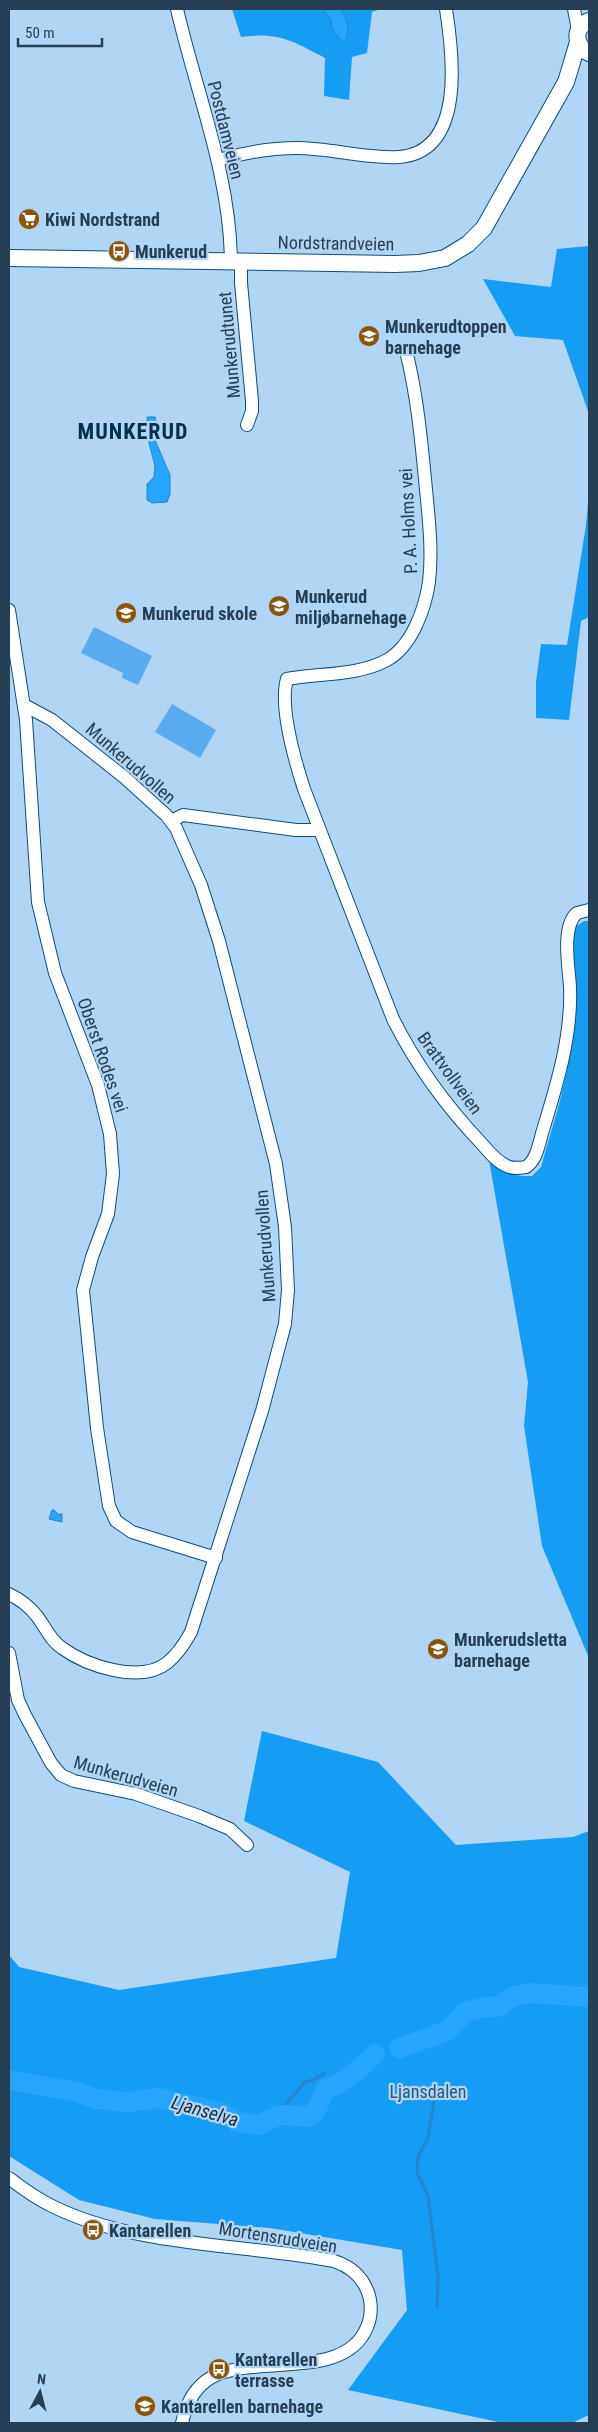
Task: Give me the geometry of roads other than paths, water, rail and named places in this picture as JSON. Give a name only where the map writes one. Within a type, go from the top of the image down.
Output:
[{"type":"main road","name":"Nordstrandveien","points":[[9,258],[419,263],[436,260],[455,253],[475,238],[490,220],[566,82],[584,36]]},
{"type":"main road","name":"Nordstrandveien","points":[[566,82],[589,60]]},
{"type":"street","name":"Postdamveien","points":[[176,9],[218,160],[236,261]]},
{"type":"street","points":[[218,160],[244,153],[296,148],[391,157],[418,153],[425,150],[439,136],[451,99],[450,32],[446,9]]},
{"type":"street","points":[[574,9],[584,36]]},
{"type":"street","name":"Munkerudtunet","points":[[236,261],[241,283],[252,401],[252,411],[247,425]]},
{"type":"street","name":"P. A. Holms vei","points":[[287,679],[363,669],[387,660],[396,654],[410,637],[418,619],[429,581],[429,528],[420,439],[407,355]]},
{"type":"street","name":"Oberst Rodes vei","points":[[9,610],[24,705],[38,902],[42,928],[55,973],[100,1093],[110,1134],[113,1174],[108,1214],[92,1257],[84,1290],[97,1428],[109,1506],[116,1521],[132,1532],[216,1558]]},
{"type":"street","name":"Brattvollveien","points":[[287,679],[284,691],[294,756],[318,830],[375,975],[405,1044],[428,1079],[462,1122],[498,1161],[508,1167],[526,1167],[535,1158],[555,1090],[565,1046],[569,1005],[569,925],[577,914],[589,910]]},
{"type":"street","name":"Munkerudvollen","points":[[9,1594],[21,1601],[35,1614],[55,1642],[62,1648],[106,1668],[124,1672],[147,1671],[166,1664],[186,1642],[216,1558],[262,1411],[285,1324],[288,1290],[285,1227],[276,1164],[219,941],[201,885],[181,838],[171,820],[124,777],[52,720],[24,705]]},
{"type":"street","points":[[171,820],[183,815],[296,830],[318,830]]},
{"type":"street","name":"Munkerudveien","points":[[9,1653],[21,1708],[51,1763],[61,1775],[74,1781],[136,1794],[199,1816],[230,1829],[248,1845]]},
{"type":"street","name":"Mortensrudveien","points":[[9,2178],[35,2197],[55,2208],[105,2225],[160,2236],[334,2261],[352,2269],[362,2280],[369,2296],[370,2321],[363,2336],[354,2347],[341,2355],[327,2358],[240,2370],[214,2376],[203,2383],[193,2394],[182,2423]]},
{"type":"waterway","name":"Ljanselva","points":[[399,2048],[447,2031],[465,2012],[485,2007],[498,2007],[514,1996],[529,1993],[589,1997]]},
{"type":"waterway","name":"Ljanselva","points":[[9,2080],[77,2092],[96,2099],[127,2102],[159,2098],[224,2113],[237,2122],[259,2125],[283,2115],[308,2117],[315,2112],[326,2089],[340,2083],[375,2054]]},
{"type":"waterway","points":[[275,2117],[305,2082],[325,2073]]},
{"type":"waterway","points":[[434,2100],[428,2138],[418,2157],[417,2172],[428,2196],[438,2277],[437,2307]]},
{"type":"place","name":"Kiwi Nordstrand","points":[[29,219]]},
{"type":"place","name":"Munkerud","points":[[119,251]]},
{"type":"place","name":"Munkerudtoppen barnehage","points":[[369,336]]},
{"type":"place","name":"Munkerud miljøbarnehage","points":[[279,606]]},
{"type":"place","name":"Munkerud skole","points":[[126,613]]},
{"type":"place","name":"Munkerudsletta barnehage","points":[[438,1649]]},
{"type":"place","name":"Kantarellen","points":[[93,2230]]},
{"type":"place","name":"Kantarellen terrasse","points":[[219,2369]]},
{"type":"place","name":"Kantarellen barnehage","points":[[145,2406]]},
{"type":"district","name":"MUNKERUD","points":[[133,431]]},
{"type":"park label","name":"Ljansdalen","points":[[428,2091]]}]
